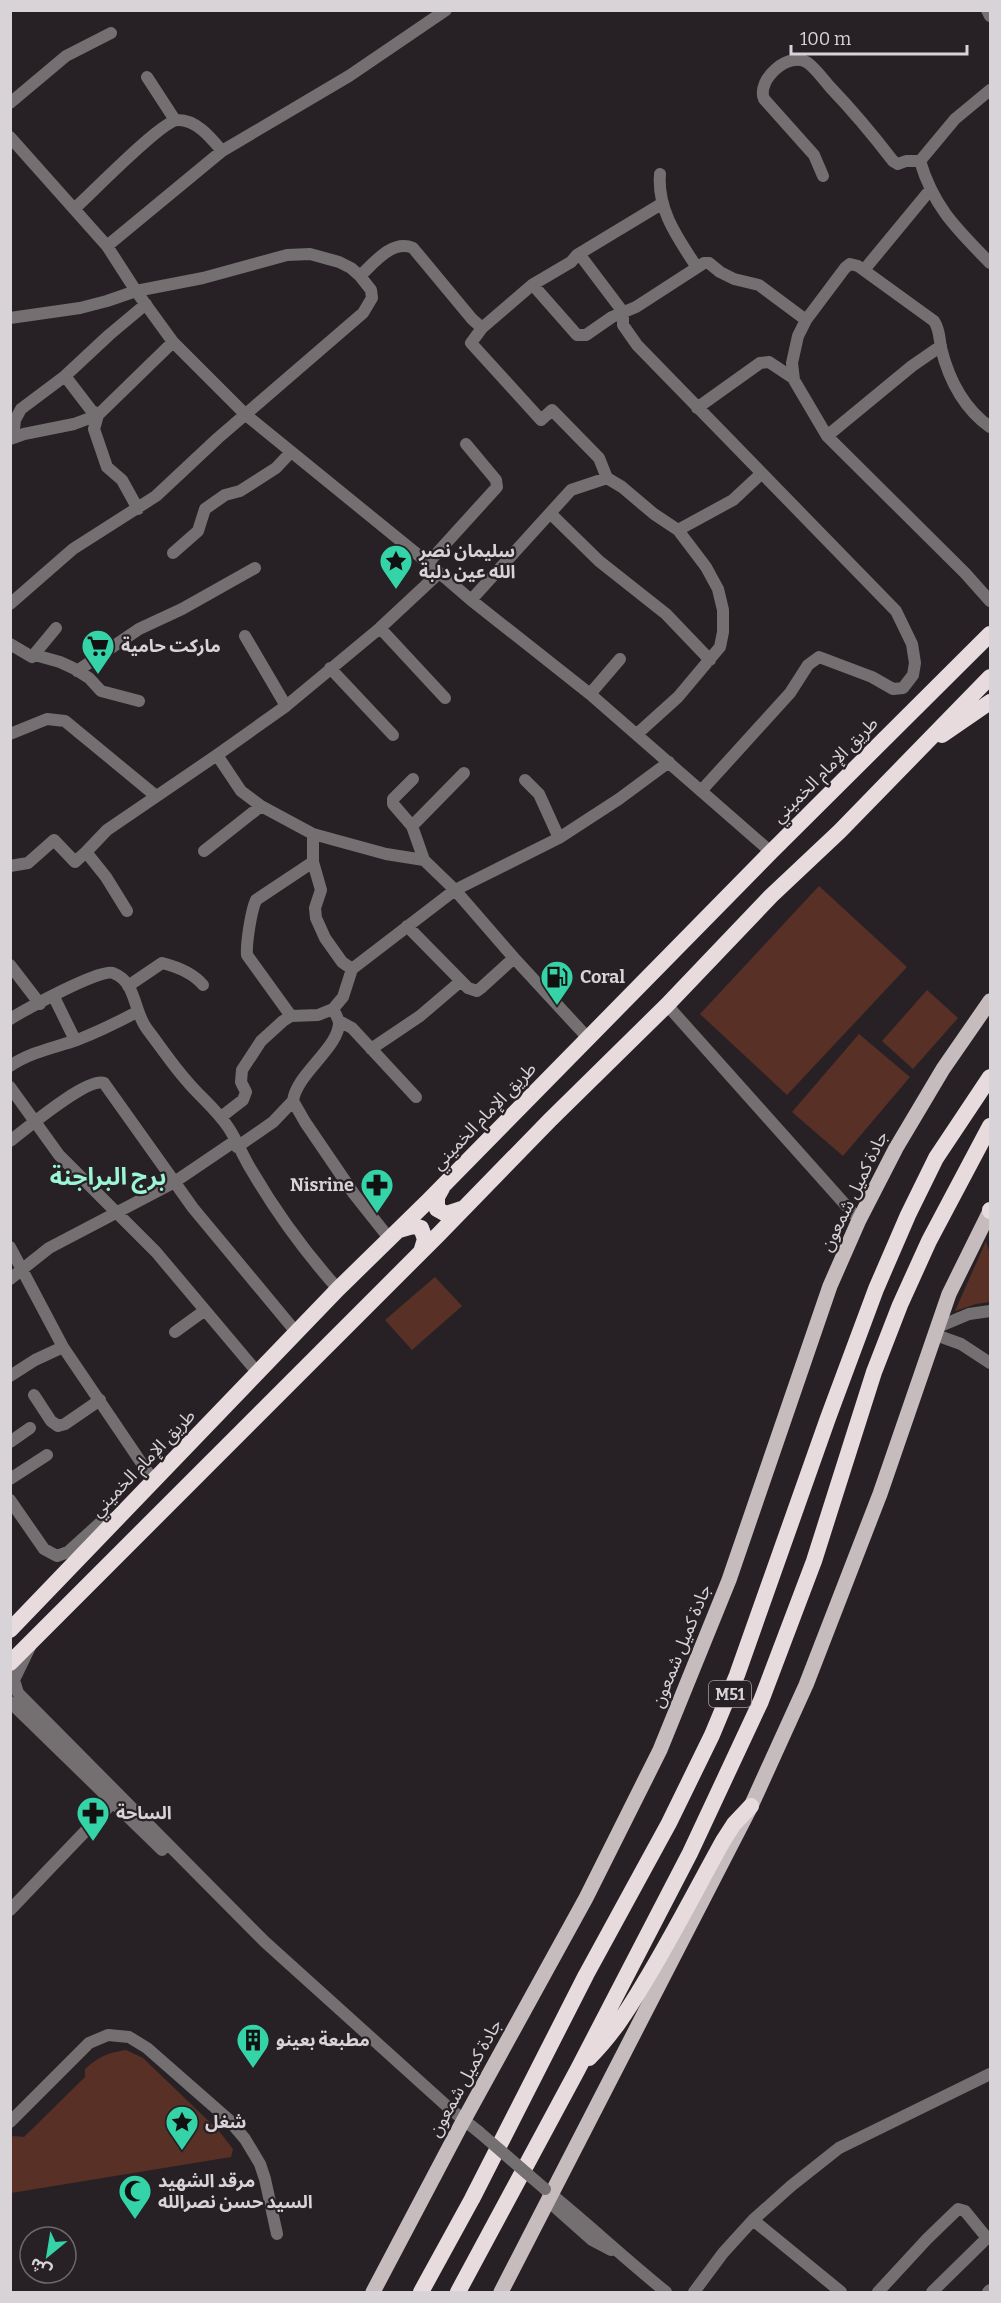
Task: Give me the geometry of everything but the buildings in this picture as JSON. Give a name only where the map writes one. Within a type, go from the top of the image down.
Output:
[{"type":"highway","name":"طريق الإمام الخميني","points":[[10,1630],[338,1289],[990,634]]},
{"type":"highway","points":[[973,650],[981,648],[990,652]]},
{"type":"highway","points":[[10,1663],[667,1005],[771,896],[840,831],[990,677]]},
{"type":"highway","points":[[930,738],[950,730],[990,702]]},
{"type":"highway","name":"M51","points":[[421,2292],[472,2199],[586,1975],[669,1823],[712,1735],[738,1676],[828,1418],[876,1289],[936,1158],[990,1077]]},
{"type":"highway","name":"M51","points":[[458,2292],[578,2069],[690,1853],[761,1701],[814,1561],[874,1372],[900,1305],[929,1241],[990,1126]]},
{"type":"highway","points":[[442,1187],[437,1197],[437,1209],[446,1214],[464,1208]]},
{"type":"highway","points":[[394,1234],[413,1226],[421,1228],[425,1239],[421,1252]]},
{"type":"highway","points":[[578,2069],[610,2036],[624,2016],[660,1958],[723,1841],[734,1824],[751,1806]]},
{"type":"main road","name":"جادة كميل شمعون","points":[[373,2292],[462,2123],[586,1898],[660,1750],[729,1580],[830,1286],[859,1220],[896,1148],[943,1069],[990,1001]]},
{"type":"main road","points":[[501,2292],[547,2195],[751,1806],[806,1685],[854,1564],[949,1294],[990,1210]]},
{"type":"street","points":[[107,246],[222,151],[349,76],[446,10]]},
{"type":"street","points":[[987,10],[990,16]]},
{"type":"street","points":[[10,103],[66,56],[111,33]]},
{"type":"street","points":[[823,176],[814,154],[764,99],[761,92],[763,86],[784,63],[795,59],[808,63],[852,109],[893,161],[898,164],[906,161],[920,161]]},
{"type":"street","points":[[147,77],[175,120]]},
{"type":"street","points":[[920,161],[955,118],[990,90]]},
{"type":"street","points":[[75,208],[144,143],[175,120],[189,123],[206,131],[222,151]]},
{"type":"street","points":[[10,136],[107,246],[173,342],[246,415],[471,600],[590,694],[771,852]]},
{"type":"street","points":[[920,161],[930,190],[943,212],[990,263]]},
{"type":"street","points":[[660,174],[659,186],[671,228],[696,266]]},
{"type":"street","points":[[864,270],[930,190]]},
{"type":"street","points":[[637,734],[678,697],[720,648],[723,610],[718,589],[678,530],[607,478],[599,458],[552,410],[542,420],[471,343],[482,328],[533,285],[571,262],[577,255],[663,203]]},
{"type":"street","points":[[360,276],[394,247],[406,245],[413,248],[472,320],[482,328]]},
{"type":"street","points":[[10,318],[80,308],[136,291],[203,278],[287,255],[310,254],[329,258],[351,268],[371,290],[372,298],[369,306],[218,438],[178,477],[138,509],[73,549],[10,604]]},
{"type":"street","points":[[577,255],[583,259],[623,312],[622,325],[628,334],[697,408],[896,611],[912,644],[915,663],[909,682],[903,688],[893,689],[872,677],[819,657],[813,660],[802,671],[790,693],[701,791]]},
{"type":"street","points":[[533,285],[577,335],[586,335],[623,312],[636,307],[696,266],[709,263],[726,275],[759,285],[806,320]]},
{"type":"street","points":[[793,378],[794,353],[806,320],[845,268],[854,264],[934,321],[940,333],[941,346],[956,391],[990,427]]},
{"type":"street","points":[[146,304],[65,376],[21,410],[15,420],[12,438],[50,430],[98,415],[173,342]]},
{"type":"street","points":[[827,436],[912,366],[941,346]]},
{"type":"street","points":[[697,408],[760,363],[769,362],[793,378],[827,436],[966,573],[990,601]]},
{"type":"street","points":[[65,376],[91,410],[98,415]]},
{"type":"street","points":[[98,415],[94,429],[107,467],[122,480],[138,509]]},
{"type":"street","points":[[428,563],[498,486],[496,480],[466,444]]},
{"type":"street","points":[[173,554],[198,531],[205,509],[225,495],[240,491],[276,468],[291,453]]},
{"type":"street","points":[[678,530],[733,500],[762,473]]},
{"type":"street","points":[[471,600],[571,490],[607,478]]},
{"type":"street","points":[[551,513],[599,561],[666,614],[710,660]]},
{"type":"street","points":[[77,671],[139,629],[182,609],[255,568]]},
{"type":"street","points":[[10,866],[28,863],[54,840],[75,862],[107,830],[218,755],[286,705],[380,628],[439,573]]},
{"type":"street","points":[[35,655],[56,628]]},
{"type":"street","points":[[380,628],[445,698]]},
{"type":"street","points":[[245,636],[286,705]]},
{"type":"street","points":[[10,644],[30,657],[35,655],[60,662],[89,678],[101,691],[139,701]]},
{"type":"street","points":[[590,694],[620,659]]},
{"type":"street","points":[[330,668],[393,735]]},
{"type":"street","points":[[10,734],[47,719],[64,722],[156,796]]},
{"type":"street","points":[[218,755],[241,791],[261,806],[313,834],[386,854],[424,860]]},
{"type":"street","points":[[221,1117],[244,1097],[246,1092],[241,1082],[243,1065],[252,1052],[283,1021],[291,1016],[318,1015],[333,1009],[343,997],[352,969],[455,890],[558,838],[619,799],[669,762]]},
{"type":"street","points":[[412,826],[464,773]]},
{"type":"street","points":[[413,779],[393,799],[393,804],[412,826],[424,860],[455,890],[587,1037]]},
{"type":"street","points":[[525,780],[538,794],[558,838]]},
{"type":"street","points":[[204,851],[261,806]]},
{"type":"street","points":[[313,834],[312,862],[321,891],[315,908],[316,918],[325,938],[342,962],[352,969]]},
{"type":"street","points":[[86,852],[106,877],[127,911]]},
{"type":"street","points":[[291,1016],[248,955],[247,945],[255,900],[312,862]]},
{"type":"street","points":[[407,926],[468,988],[477,991],[514,958]]},
{"type":"street","points":[[128,986],[162,963],[179,968],[203,985]]},
{"type":"street","points":[[10,965],[40,1004]]},
{"type":"street","points":[[10,1019],[77,983],[106,972],[124,980],[135,1000],[137,1012],[145,1027],[186,1081],[221,1117],[281,1219],[338,1289]]},
{"type":"street","points":[[371,1049],[420,1016],[461,981]]},
{"type":"street","points":[[54,997],[75,1040]]},
{"type":"street","points":[[667,1005],[859,1220]]},
{"type":"street","points":[[10,1279],[49,1248],[174,1183],[273,1122],[294,1101],[296,1089],[334,1038],[339,1021],[333,1009]]},
{"type":"street","points":[[10,1066],[28,1055],[109,1027],[137,1012]]},
{"type":"street","points":[[339,1021],[348,1024],[416,1097]]},
{"type":"street","points":[[10,1141],[56,1105],[95,1083],[102,1082],[119,1102],[174,1183],[296,1332]]},
{"type":"street","points":[[10,1087],[59,1155],[156,1252],[257,1372]]},
{"type":"street","points":[[294,1101],[305,1122],[354,1194],[394,1234]]},
{"type":"street","points":[[990,1210],[990,1230]]},
{"type":"street","points":[[10,1247],[63,1347],[153,1480]]},
{"type":"street","points":[[175,1332],[204,1311]]},
{"type":"street","points":[[937,1331],[969,1314],[990,1311]]},
{"type":"street","points":[[937,1331],[990,1363]]},
{"type":"street","points":[[10,1376],[35,1360],[63,1347]]},
{"type":"street","points":[[34,1395],[51,1421],[58,1426],[65,1424],[100,1400]]},
{"type":"street","points":[[10,1442],[30,1428]]},
{"type":"street","points":[[10,1479],[47,1455]]},
{"type":"street","points":[[10,1500],[44,1549],[57,1556],[68,1552],[100,1523],[119,1516]]},
{"type":"street","points":[[32,1641],[15,1678],[15,1688],[261,1948],[547,2195],[592,2240],[617,2253],[666,2292]]},
{"type":"street","points":[[10,1702],[117,1798]]},
{"type":"street","points":[[10,1910],[117,1798]]},
{"type":"street","points":[[10,2122],[89,2043],[108,2035],[129,2037],[139,2041],[228,2119],[245,2139],[260,2164],[277,2234]]},
{"type":"street","points":[[694,2292],[723,2253],[753,2220],[839,2148],[990,2074]]},
{"type":"street","points":[[878,2292],[958,2209],[965,2211],[989,2240],[932,2292]]},
{"type":"street","points":[[753,2220],[841,2292]]},
{"type":"shaded area","points":[[819,886],[907,967],[787,1095],[700,1014]]},
{"type":"shaded area","points":[[927,990],[958,1018],[913,1069],[882,1041]]},
{"type":"shaded area","points":[[859,1034],[910,1077],[843,1156],[792,1112]]},
{"type":"shaded area","points":[[986,1241],[990,1254],[990,1302],[955,1311]]},
{"type":"shaded area","points":[[435,1277],[462,1306],[412,1350],[385,1320]]},
{"type":"shaded area","points":[[126,2050],[143,2058],[219,2131],[233,2149],[231,2157],[11,2193],[11,2139],[13,2136],[24,2137],[85,2077],[85,2069],[99,2058]]},
{"type":"place","name":"سليمان نصر الله عين دلبة","points":[[396,590]]},
{"type":"place","name":"ماركت حامية","points":[[98,675]]},
{"type":"place","name":"Coral","points":[[557,1006]]},
{"type":"place","name":"Nisrine","points":[[377,1214]]},
{"type":"place","name":"الساحة","points":[[93,1842]]},
{"type":"place","name":"مطبعة بعينو","points":[[253,2069]]},
{"type":"place","name":"شغل","points":[[182,2151]]},
{"type":"place","name":"مرقد الشهيد السيد حسن نصرالله","points":[[135,2220]]},
{"type":"district","name":"برج البراجنة","points":[[108,1177]]}]
